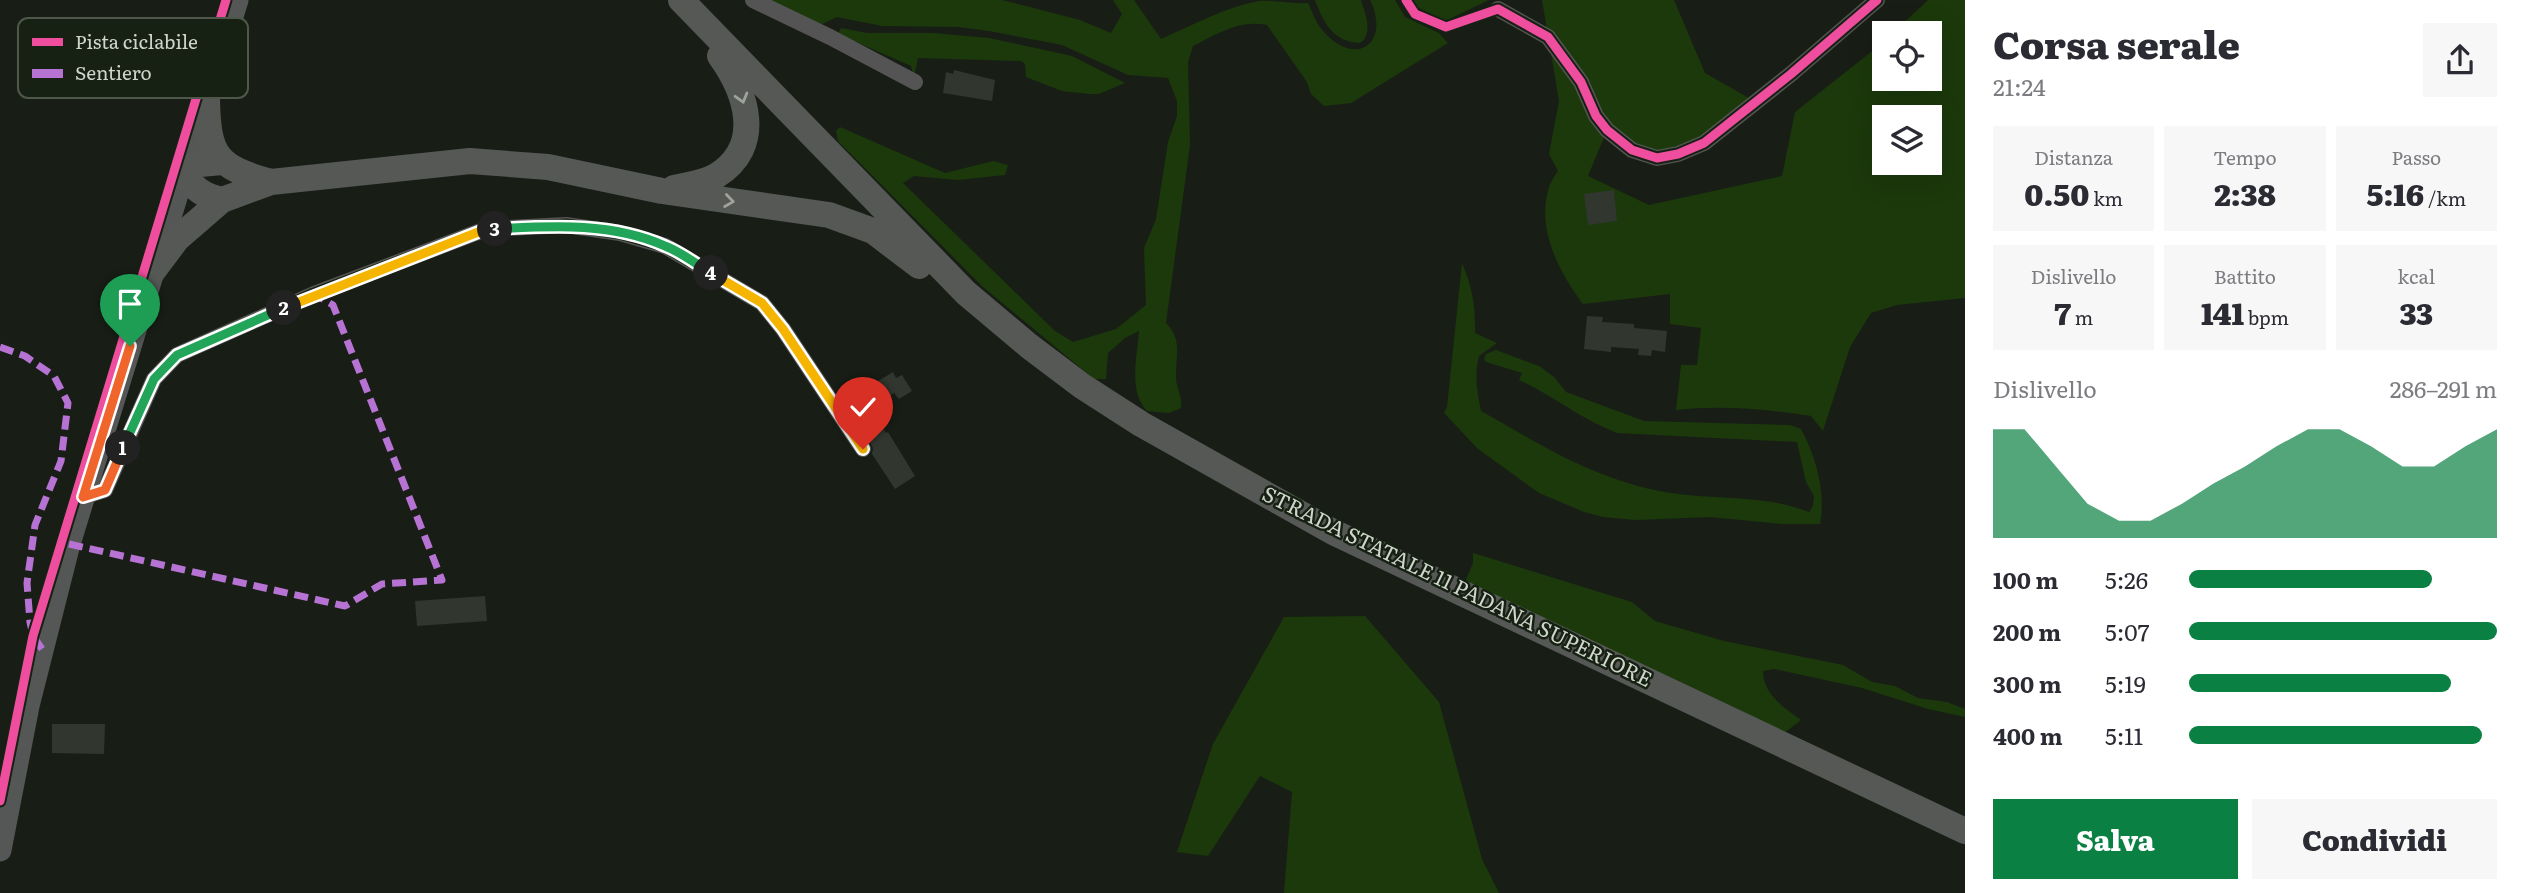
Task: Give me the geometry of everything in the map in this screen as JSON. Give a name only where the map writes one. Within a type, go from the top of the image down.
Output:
[{"type":"highway","points":[[662,191],[696,184],[716,176],[733,161],[744,141],[747,120],[744,95],[731,71],[681,0]]},
{"type":"highway","name":"STRADA STATALE 11 PADANA SUPERIORE","points":[[681,0],[966,293],[1082,386],[1141,424],[1333,532],[1965,831]]},
{"type":"highway","points":[[207,99],[208,129],[213,147],[222,162],[240,174],[271,182]]},
{"type":"highway","points":[[153,271],[177,239],[222,200],[271,182],[442,163],[499,161],[548,167],[662,191],[829,215],[873,231],[897,247],[1019,354],[1082,386]]},
{"type":"highway","points":[[222,162],[200,164],[182,172],[195,189],[208,198],[222,200]]},
{"type":"main road","points":[[232,18],[237,0]]},
{"type":"main road","points":[[0,849],[28,706],[83,497],[182,172],[207,99]]},
{"type":"street","points":[[753,0],[915,82]]},
{"type":"street","points":[[1498,9],[1548,37],[1581,82],[1596,116],[1607,130],[1632,150],[1657,158],[1678,154],[1704,143],[1791,74],[1877,0]]},
{"type":"street","points":[[83,497],[105,490],[154,379],[177,355],[314,294],[486,229],[566,225],[620,233],[665,246],[762,303],[783,329],[863,449]]},
{"type":"green space","points":[[763,0],[1002,0],[1080,20],[1111,33],[1122,14],[1113,0],[1134,0],[1161,39],[1246,4],[1259,1],[1308,3],[1324,32],[1336,43],[1358,49],[1367,46],[1373,39],[1376,28],[1370,0],[1395,0],[1405,17],[1439,33],[1448,43],[1351,103],[1324,106],[1311,94],[1307,82],[1267,25],[1238,26],[1219,32],[1193,46],[1188,62],[1190,145],[1166,323],[1176,341],[1176,379],[1181,408],[1169,413],[1147,411],[1137,394],[1135,373],[1139,331],[1125,338],[1108,353],[1106,379],[1094,379],[983,287],[838,141],[836,131],[840,127],[945,173],[993,161],[1008,165],[1005,175],[958,180],[914,176],[903,183],[1055,331],[1073,342],[1116,329],[1146,305],[1144,248],[1156,219],[1168,142],[1177,116],[1177,101],[1168,78],[1128,75],[1062,45],[989,31],[959,27],[882,26],[837,17],[818,26]]},
{"type":"green space","points":[[1315,0],[1361,0],[1368,29],[1364,39],[1360,43],[1351,42],[1336,35],[1326,23]]},
{"type":"green space","points":[[1411,0],[1489,0],[1445,21],[1415,6]]},
{"type":"green space","points":[[1542,0],[1674,0],[1705,73],[1754,101],[1701,139],[1667,151],[1649,149],[1630,140],[1610,123],[1588,176],[1649,205],[1782,176],[1795,112],[1872,51],[1872,91],[1942,91],[1942,21],[1906,21],[1928,0],[1965,0],[1965,298],[1897,305],[1871,313],[1850,347],[1823,431],[1811,416],[1726,408],[1676,410],[1681,365],[1697,365],[1701,328],[1670,324],[1670,294],[1583,304],[1566,279],[1548,236],[1545,206],[1549,186],[1558,171],[1549,154],[1559,101]]},
{"type":"green space","points":[[841,28],[867,33],[933,33],[989,38],[1072,56],[1125,83],[1099,94],[1062,91],[1026,77],[1025,64],[1021,61],[918,58],[914,77],[911,66],[838,34]]},
{"type":"green space","points":[[1462,263],[1473,297],[1475,333],[1497,343],[1479,356],[1477,363],[1477,390],[1481,411],[1562,456],[1626,482],[1670,493],[1750,499],[1809,512],[1814,496],[1806,482],[1797,442],[1617,433],[1519,380],[1522,373],[1486,362],[1484,359],[1486,354],[1496,350],[1539,366],[1554,377],[1566,392],[1644,421],[1790,425],[1801,429],[1815,463],[1821,487],[1820,524],[1782,524],[1710,517],[1636,520],[1603,517],[1539,493],[1478,449],[1444,413],[1447,407]]},
{"type":"green space","points":[[1473,553],[1632,602],[1655,621],[1724,641],[1843,665],[1872,682],[1895,686],[1918,698],[1947,702],[1965,709],[1965,717],[1928,709],[1862,688],[1774,669],[1763,671],[1767,687],[1776,700],[1801,720],[1779,737],[1463,587],[1473,563]]},
{"type":"green space","points":[[1365,616],[1439,702],[1482,859],[1499,893],[1284,893],[1292,792],[1260,776],[1208,856],[1177,852],[1213,744],[1284,617]]},
{"type":"building","points":[[954,70],[995,80],[992,101],[943,93],[946,72],[953,74]]},
{"type":"building","points":[[1614,190],[1617,221],[1588,225],[1584,194]]},
{"type":"building","points":[[1587,316],[1603,317],[1602,322],[1634,324],[1634,328],[1667,331],[1665,352],[1652,350],[1651,356],[1638,355],[1639,349],[1611,347],[1611,352],[1584,349]]},
{"type":"building","points":[[893,372],[896,378],[902,375],[912,391],[899,399],[894,393],[873,406],[863,390]]},
{"type":"building","points":[[880,424],[886,433],[888,432],[915,476],[895,489],[872,454],[873,448],[865,433]]},
{"type":"building","points":[[485,596],[487,621],[417,626],[415,601]]},
{"type":"building","points":[[52,724],[105,724],[104,754],[52,753]]},
{"type":"marked path","points":[[69,544],[345,606],[382,584],[442,580],[333,305],[314,294]]},
{"type":"marked path","points":[[0,347],[25,356],[54,376],[68,403],[61,461],[35,525],[27,583],[33,636],[42,649]]},
{"type":"cycle path","points":[[221,18],[226,0]]},
{"type":"cycle path","points":[[1406,0],[1415,14],[1446,27],[1498,9],[1548,37],[1581,82],[1596,116],[1607,130],[1632,150],[1657,158],[1678,154],[1704,143],[1791,74],[1877,0]]},
{"type":"cycle path","points":[[0,801],[33,636],[196,98]]},
{"type":"cycle path","points":[[83,497],[105,490],[154,379],[177,355],[314,294],[486,229],[566,225],[620,233],[665,246],[762,303],[783,329],[863,449]]},
{"type":"route","points":[[130,346],[83,497],[105,490],[154,379],[177,355],[314,294],[486,229],[566,225],[620,233],[665,246],[762,303],[783,329],[863,449]]}]
